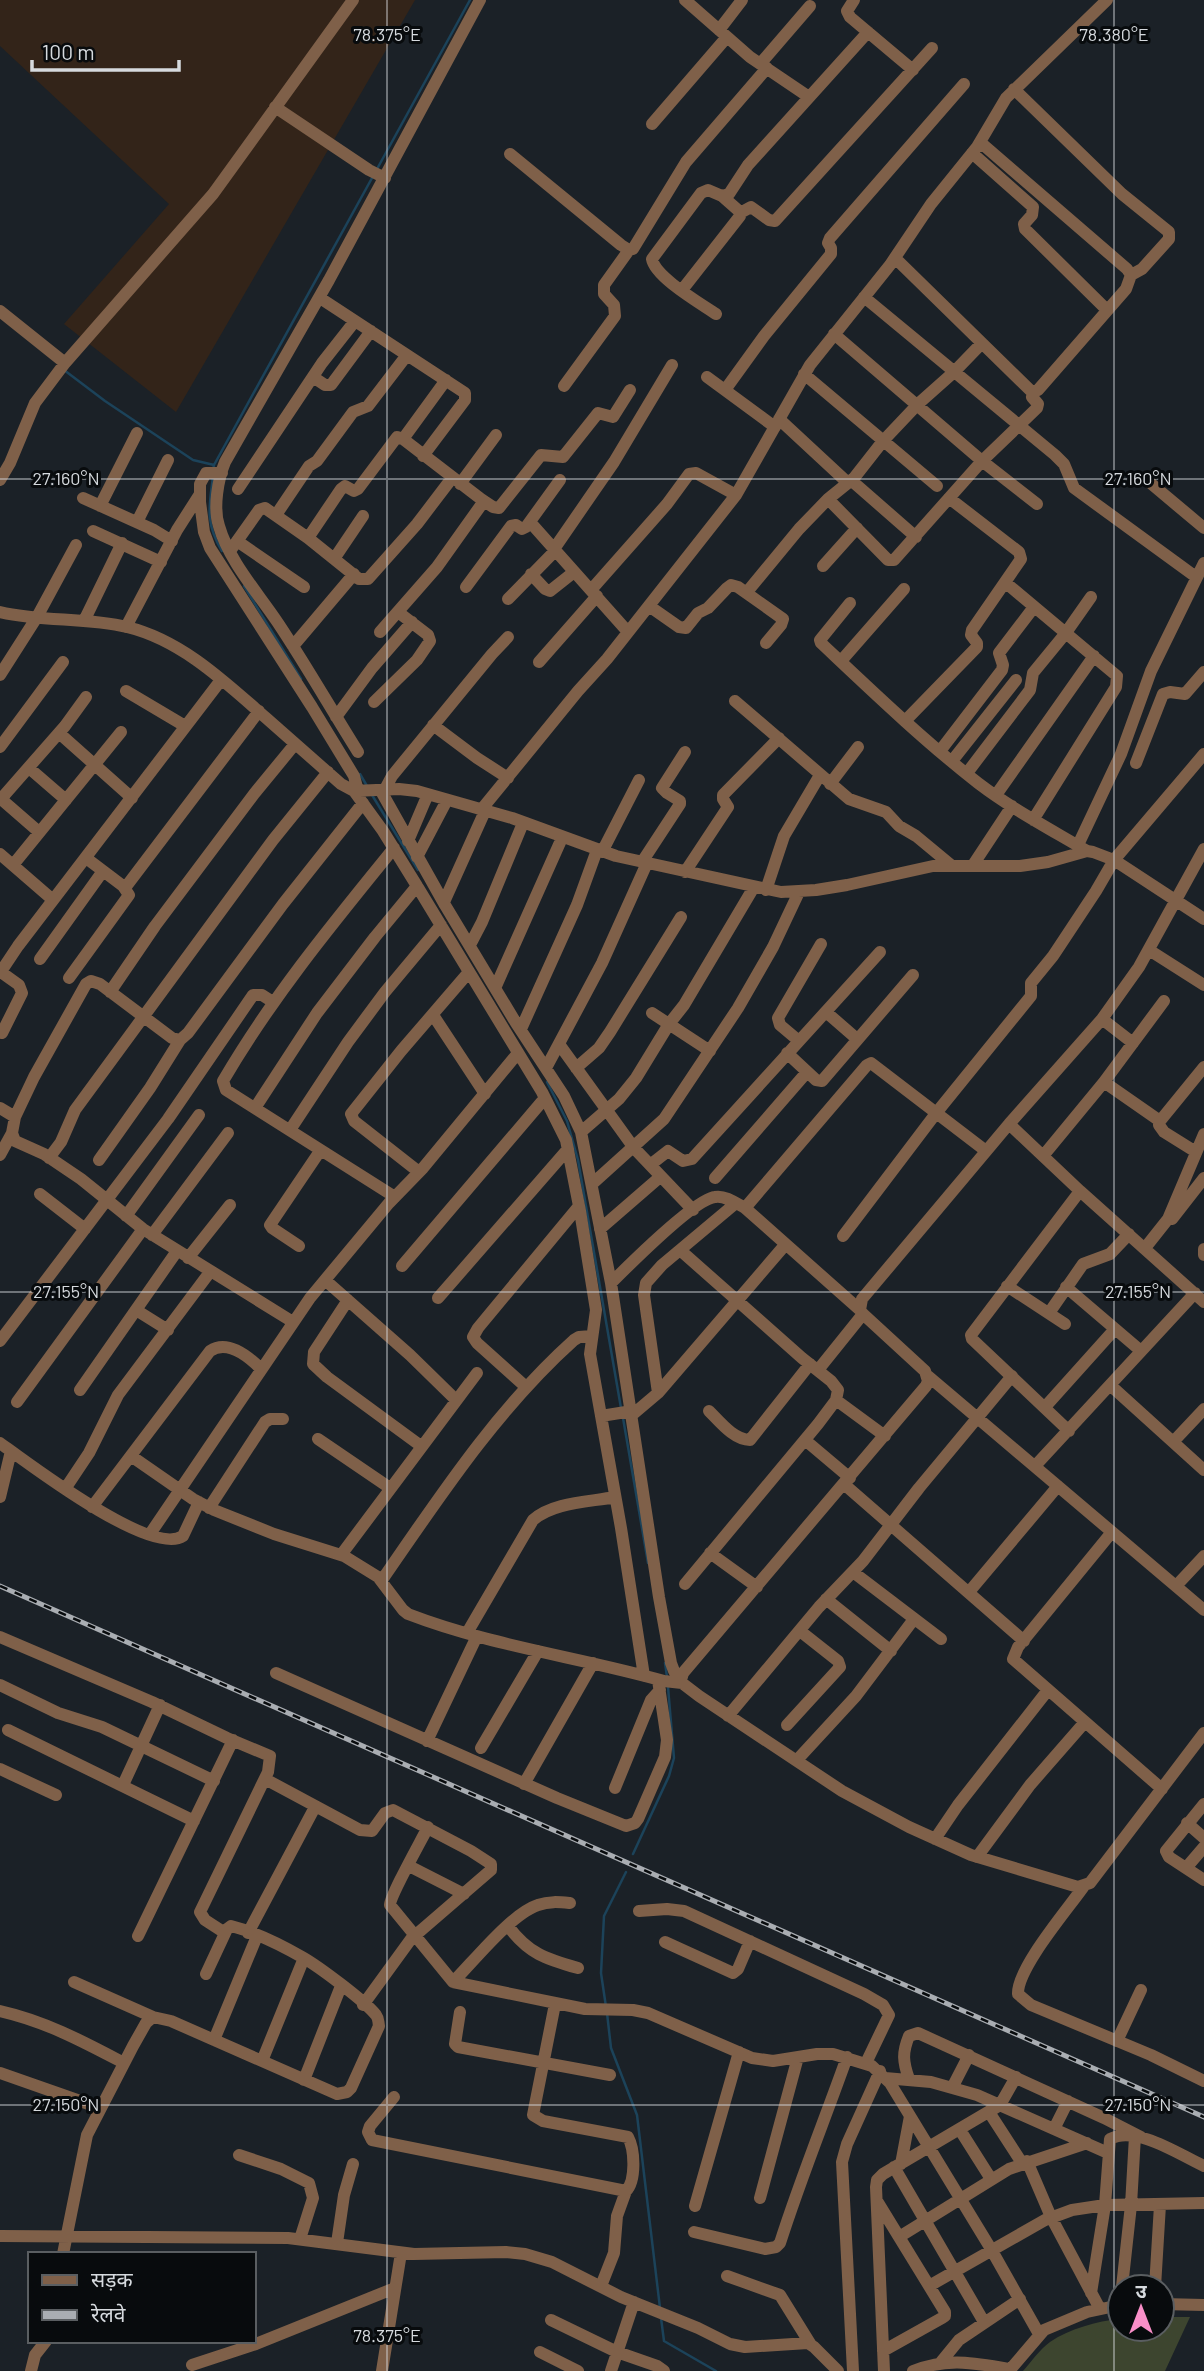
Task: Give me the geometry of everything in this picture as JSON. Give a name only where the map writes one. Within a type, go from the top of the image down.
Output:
[{"type":"street","points":[[0,480],[10,463],[31,411],[65,363],[213,194],[353,0]]},
{"type":"street","points":[[480,0],[378,174],[320,298],[225,462],[216,472],[202,478],[202,522],[210,548],[312,707],[356,780],[359,794],[470,972],[563,1132],[579,1206],[596,1310],[590,1354],[644,1676]]},
{"type":"street","points":[[685,0],[763,66],[809,97]]},
{"type":"street","points":[[652,124],[723,33],[742,0]]},
{"type":"street","points":[[854,0],[848,7],[847,14],[913,70]]},
{"type":"street","points":[[444,902],[483,810],[578,691],[607,659],[736,495],[804,374],[895,258],[931,204],[976,147],[1000,106],[1014,89],[1107,0]]},
{"type":"street","points":[[564,386],[615,316],[614,305],[604,294],[604,285],[629,250],[635,246],[686,162],[810,6]]},
{"type":"street","points":[[722,196],[729,194],[748,166],[868,32]]},
{"type":"street","points":[[681,290],[740,214],[751,207],[769,220],[775,221],[932,48]]},
{"type":"street","points":[[725,390],[764,336],[831,254],[828,243],[830,238],[964,84]]},
{"type":"street","points":[[828,499],[891,561],[916,537],[982,461],[1038,406],[1032,397],[1035,392],[1126,289],[1131,275],[1142,269],[1168,239],[1169,232],[1122,194],[1014,89]]},
{"type":"street","points":[[275,107],[378,174]]},
{"type":"street","points":[[976,147],[1131,275]]},
{"type":"street","points":[[976,147],[1032,207],[1032,215],[1024,224],[1025,229],[1107,310]]},
{"type":"street","points":[[510,154],[629,250]]},
{"type":"street","points":[[716,314],[660,272],[653,265],[652,259],[701,193],[708,190],[722,196],[740,214]]},
{"type":"street","points":[[895,258],[1029,390],[1035,392]]},
{"type":"street","points":[[864,297],[1060,459],[1074,488],[1196,577]]},
{"type":"street","points":[[320,298],[463,390],[466,400],[423,456]]},
{"type":"street","points":[[0,311],[65,363]]},
{"type":"street","points":[[238,489],[313,377],[355,321]]},
{"type":"street","points":[[313,377],[325,385],[333,383],[371,331]]},
{"type":"street","points":[[834,334],[982,461],[1037,504]]},
{"type":"street","points":[[747,592],[828,499],[850,482],[918,404],[982,343]]},
{"type":"street","points":[[276,514],[309,466],[317,461],[353,412],[368,406],[407,355]]},
{"type":"street","points":[[508,599],[555,550],[614,462],[672,365]]},
{"type":"street","points":[[804,374],[937,486]]},
{"type":"street","points":[[707,377],[777,423],[916,537]]},
{"type":"street","points":[[403,439],[446,380]]},
{"type":"street","points":[[308,538],[343,487],[356,491],[395,439],[403,439],[456,481],[493,507],[499,508],[541,455],[563,457],[598,413],[613,417],[630,390]]},
{"type":"street","points":[[100,506],[137,433]]},
{"type":"street","points":[[234,546],[262,508],[276,514],[364,580],[496,435]]},
{"type":"street","points":[[137,523],[168,460]]},
{"type":"street","points":[[216,472],[217,520],[234,546],[246,576],[358,752]]},
{"type":"street","points":[[539,662],[689,474],[696,473],[736,495]]},
{"type":"street","points":[[466,587],[511,526],[524,529],[560,480]]},
{"type":"street","points":[[1148,481],[1204,528]]},
{"type":"street","points":[[126,627],[200,494]]},
{"type":"street","points":[[83,498],[172,541]]},
{"type":"street","points":[[905,721],[977,647],[971,635],[972,631],[1021,559],[1019,552],[949,498]]},
{"type":"street","points":[[380,632],[437,567],[484,501]]},
{"type":"street","points":[[334,559],[363,516]]},
{"type":"street","points":[[530,522],[628,632]]},
{"type":"street","points":[[823,566],[857,528]]},
{"type":"street","points":[[93,531],[161,562]]},
{"type":"street","points":[[84,621],[122,544]]},
{"type":"street","points":[[0,675],[37,617],[76,545]]},
{"type":"street","points":[[234,546],[260,557],[304,587]]},
{"type":"street","points":[[246,576],[260,557]]},
{"type":"street","points":[[0,612],[126,627],[173,645],[259,711],[341,784],[359,794],[399,789],[428,794],[523,823],[600,851],[645,863],[760,888],[799,892],[847,885],[933,866],[1032,865],[1083,848],[1146,684],[1204,563]]},
{"type":"street","points":[[531,574],[550,591],[574,572]]},
{"type":"street","points":[[293,646],[354,574]]},
{"type":"street","points":[[1006,583],[1114,672],[1118,682],[1033,820]]},
{"type":"street","points":[[649,606],[679,627],[687,628],[698,613],[708,608],[730,585],[738,587],[783,619],[766,643]]},
{"type":"street","points":[[841,662],[904,589]]},
{"type":"street","points":[[967,773],[1030,690],[1033,673],[1091,597]]},
{"type":"street","points":[[850,603],[820,640],[905,721],[967,773],[1033,820],[1083,848],[1114,860],[1204,919]]},
{"type":"street","points":[[940,751],[1002,670],[999,653],[1034,607]]},
{"type":"street","points":[[374,702],[428,646],[429,635],[397,612]]},
{"type":"street","points":[[336,717],[372,668],[412,622]]},
{"type":"street","points":[[381,791],[508,637]]},
{"type":"street","points":[[996,795],[1094,656]]},
{"type":"street","points":[[0,747],[63,662]]},
{"type":"street","points":[[1146,684],[1163,694],[1185,694],[1204,673]]},
{"type":"street","points":[[2,1033],[22,993],[19,985],[0,973],[221,680]]},
{"type":"street","points":[[953,761],[1016,680]]},
{"type":"street","points":[[126,691],[186,726]]},
{"type":"street","points":[[1136,763],[1163,694]]},
{"type":"street","points":[[40,832],[1,799],[59,733],[86,697]]},
{"type":"street","points":[[735,701],[854,802],[886,812],[899,826],[916,836],[951,865]]},
{"type":"street","points":[[125,888],[259,711]]},
{"type":"street","points":[[433,725],[508,778]]},
{"type":"street","points":[[13,865],[121,732]]},
{"type":"street","points":[[59,733],[132,798]]},
{"type":"street","points":[[685,872],[728,807],[723,795],[779,738]]},
{"type":"street","points":[[110,992],[155,926],[254,793],[295,744]]},
{"type":"street","points":[[581,1132],[606,1111],[636,1079],[668,1024],[760,888],[784,836],[825,779],[858,747]]},
{"type":"street","points":[[546,1068],[602,963],[645,863],[680,804],[663,788],[685,752]]},
{"type":"street","points":[[843,1236],[937,1112],[1031,996],[1031,983],[1053,956],[1114,860],[1204,754]]},
{"type":"street","points":[[29,768],[66,800]]},
{"type":"street","points":[[49,1157],[61,1142],[75,1110],[273,840],[328,772]]},
{"type":"street","points":[[521,1029],[600,851],[639,779]]},
{"type":"street","points":[[276,1673],[524,1784],[626,1826],[635,1823],[665,1757],[670,1683],[674,1671],[626,1413],[611,1283],[581,1132],[569,1104],[444,902],[381,791]]},
{"type":"street","points":[[99,1160],[180,1040],[283,904],[359,794]]},
{"type":"street","points":[[408,841],[428,794]]},
{"type":"street","points":[[417,857],[447,800]]},
{"type":"street","points":[[973,865],[1012,806]]},
{"type":"street","points":[[470,945],[523,823]]},
{"type":"street","points":[[496,986],[562,838]]},
{"type":"street","points":[[394,848],[273,1002],[223,1081],[226,1090],[395,1197]]},
{"type":"street","points":[[709,1411],[735,1435],[750,1440],[862,1312],[862,1299],[1009,1124],[1102,1019],[1149,950],[1204,849]]},
{"type":"street","points":[[0,854],[53,900]]},
{"type":"street","points":[[69,978],[129,892],[86,858]]},
{"type":"street","points":[[40,959],[103,871]]},
{"type":"street","points":[[255,1108],[317,1013],[417,886]]},
{"type":"street","points":[[592,1185],[664,1119],[759,973],[799,892]]},
{"type":"street","points":[[576,1068],[599,1048],[681,917]]},
{"type":"street","points":[[290,1130],[348,1042],[441,925]]},
{"type":"street","points":[[799,1041],[780,1025],[778,1018],[821,944]]},
{"type":"street","points":[[1149,950],[1204,985]]},
{"type":"street","points":[[650,1165],[668,1151],[683,1161],[689,1161],[880,952]]},
{"type":"street","points":[[419,1172],[373,1138],[351,1117],[378,1080],[470,972]]},
{"type":"street","points":[[787,1053],[816,1080],[822,1081],[913,975]]},
{"type":"street","points":[[0,1155],[12,1133],[15,1116],[34,1077],[86,984],[94,981],[172,1038],[180,1040]]},
{"type":"street","points":[[0,1341],[168,1119],[253,995],[262,995],[273,1002]]},
{"type":"street","points":[[1043,1156],[1104,1082],[1164,1001]]},
{"type":"street","points":[[826,1012],[857,1040]]},
{"type":"street","points":[[652,1013],[710,1051]]},
{"type":"street","points":[[433,1015],[485,1094]]},
{"type":"street","points":[[1102,1019],[1133,1043]]},
{"type":"street","points":[[559,1044],[634,1148],[693,1210]]},
{"type":"street","points":[[150,1534],[261,1368],[325,1280],[518,1053]]},
{"type":"street","points":[[658,1393],[644,1289],[651,1276],[680,1250],[740,1205],[867,1065],[875,1064],[986,1151]]},
{"type":"street","points":[[1196,1152],[1164,1132],[1159,1125],[1204,1067]]},
{"type":"street","points":[[715,1178],[807,1072]]},
{"type":"street","points":[[1104,1082],[1160,1121]]},
{"type":"street","points":[[402,1266],[545,1098]]},
{"type":"street","points":[[0,1108],[15,1116]]},
{"type":"street","points":[[126,1216],[200,1115]]},
{"type":"street","points":[[1009,1124],[1080,1191],[1201,1297],[1141,1351],[1035,1466]]},
{"type":"street","points":[[12,1133],[15,1141],[49,1157],[81,1179],[147,1232],[293,1322]]},
{"type":"street","points":[[17,1402],[147,1232],[228,1133]]},
{"type":"street","points":[[1164,1226],[1204,1134]]},
{"type":"street","points":[[438,1298],[568,1149]]},
{"type":"street","points":[[299,1246],[272,1228],[271,1220],[320,1151]]},
{"type":"street","points":[[600,1228],[660,1177]]},
{"type":"street","points":[[1145,1248],[1181,1210],[1204,1178]]},
{"type":"street","points":[[1069,1431],[972,1339],[971,1335],[1080,1191]]},
{"type":"street","points":[[40,1194],[85,1229]]},
{"type":"street","points":[[611,1283],[653,1242],[693,1210],[715,1197],[740,1205],[862,1312],[928,1376],[1204,1610]]},
{"type":"street","points":[[188,1258],[230,1205]]},
{"type":"street","points":[[526,1387],[473,1337],[579,1206]]},
{"type":"street","points":[[1049,1313],[1083,1264],[1110,1254],[1129,1234]]},
{"type":"street","points":[[601,1416],[626,1413],[658,1393],[785,1245]]},
{"type":"street","points":[[1204,1249],[1204,1255]]},
{"type":"street","points":[[680,1250],[836,1385],[838,1390],[836,1400],[805,1440],[685,1584]]},
{"type":"street","points":[[80,1390],[177,1251]]},
{"type":"street","points":[[65,1489],[89,1453],[118,1395],[211,1272]]},
{"type":"street","points":[[325,1280],[410,1355],[456,1400]]},
{"type":"street","points":[[1007,1286],[1065,1324]]},
{"type":"street","points":[[1066,1287],[1141,1351]]},
{"type":"street","points":[[348,1300],[314,1352],[313,1364],[421,1446]]},
{"type":"street","points":[[136,1310],[168,1331]]},
{"type":"street","points":[[1045,1407],[1115,1329]]},
{"type":"street","points":[[382,1580],[496,1420],[574,1340],[592,1336]]},
{"type":"street","points":[[92,1507],[215,1347],[243,1353],[261,1368]]},
{"type":"street","points":[[341,1555],[477,1373]]},
{"type":"street","points":[[615,1788],[651,1700],[683,1673],[757,1587],[926,1386],[928,1376]]},
{"type":"street","points":[[728,1716],[826,1599],[853,1572],[976,1417],[1012,1376]]},
{"type":"street","points":[[1110,1385],[1204,1470]]},
{"type":"street","points":[[836,1400],[885,1436]]},
{"type":"street","points":[[1173,1442],[1204,1409]]},
{"type":"street","points":[[0,1497],[5,1447],[92,1507],[125,1525],[164,1539],[180,1539],[265,1422],[270,1419],[284,1419]]},
{"type":"street","points":[[317,1439],[390,1488]]},
{"type":"street","points":[[805,1440],[892,1524],[1024,1640]]},
{"type":"street","points":[[131,1456],[204,1505],[274,1534],[341,1555],[373,1573],[382,1580],[403,1611],[408,1614],[472,1635],[670,1683],[728,1716],[851,1796],[935,1839],[977,1857],[1071,1886],[1090,1883],[1204,1733]]},
{"type":"street","points":[[969,1592],[1058,1486]]},
{"type":"street","points":[[427,1741],[472,1635],[533,1520],[547,1511],[615,1497]]},
{"type":"street","points":[[1112,1532],[1024,1640],[1014,1653],[1013,1659],[1162,1789]]},
{"type":"street","points":[[710,1553],[757,1587]]},
{"type":"street","points":[[1176,1586],[1204,1556]]},
{"type":"street","points":[[853,1572],[941,1639]]},
{"type":"street","points":[[826,1599],[891,1651]]},
{"type":"street","points":[[797,1760],[856,1696],[915,1619]]},
{"type":"street","points":[[786,1725],[840,1667],[838,1661],[800,1631]]},
{"type":"street","points":[[0,1637],[160,1705],[270,1756],[265,1779],[200,1912],[205,1920],[225,1933]]},
{"type":"street","points":[[481,1748],[538,1651]]},
{"type":"street","points":[[524,1784],[593,1663]]},
{"type":"street","points":[[0,1685],[45,1707],[90,1722],[214,1781]]},
{"type":"street","points":[[935,1839],[958,1805],[1048,1690]]},
{"type":"street","points":[[122,1784],[160,1705]]},
{"type":"street","points":[[977,1857],[1030,1785],[1085,1722]]},
{"type":"street","points":[[8,1730],[194,1821]]},
{"type":"street","points":[[138,1936],[233,1741]]},
{"type":"street","points":[[0,1769],[56,1795]]},
{"type":"street","points":[[265,1779],[360,1830],[372,1831],[385,1812],[393,1810],[491,1864],[491,1870],[415,1935],[363,2005]]},
{"type":"street","points":[[1204,1804],[1166,1851],[1169,1857],[1204,1880]]},
{"type":"street","points":[[214,2040],[253,1935],[315,1807]]},
{"type":"street","points":[[1187,1823],[1204,1838]]},
{"type":"street","points":[[428,1828],[391,1895],[390,1905],[453,1982],[596,2011],[632,2010],[648,2013],[763,2061],[823,2053],[847,2057],[866,2063],[883,2074],[931,2082],[1000,2105],[1108,2153]]},
{"type":"street","points":[[1186,1868],[1204,1847]]},
{"type":"street","points":[[409,1866],[464,1894]]},
{"type":"street","points":[[1084,1886],[1027,1966],[1018,1987],[1018,1994],[1031,2005],[1204,2081]]},
{"type":"street","points":[[453,1982],[530,1908],[570,1903]]},
{"type":"street","points":[[639,1911],[675,1909],[844,1984],[883,2005],[889,2015],[866,2063]]},
{"type":"street","points":[[74,1982],[337,2094],[347,2092],[351,2088],[379,2026],[376,2015],[341,1986],[304,1958],[231,1926],[206,1974]]},
{"type":"street","points":[[509,1926],[538,1956],[578,1968]]},
{"type":"street","points":[[665,1942],[733,1973],[738,1969],[750,1941]]},
{"type":"street","points":[[262,2061],[304,1958]]},
{"type":"street","points":[[304,2080],[341,1986]]},
{"type":"street","points":[[1117,2041],[1141,1990]]},
{"type":"street","points":[[555,2004],[533,2115],[543,2121],[628,2137],[632,2147],[632,2182],[617,2216],[614,2253],[601,2286]]},
{"type":"street","points":[[0,2011],[36,2021],[72,2036],[124,2063]]},
{"type":"street","points":[[460,2012],[454,2039],[458,2048],[610,2075]]},
{"type":"street","points":[[62,2252],[87,2135],[146,2023],[153,2017]]},
{"type":"street","points":[[909,2079],[903,2063],[903,2051],[913,2034],[924,2034],[1204,2166]]},
{"type":"street","points":[[695,2206],[739,2052]]},
{"type":"street","points":[[952,2088],[969,2055]]},
{"type":"street","points":[[760,2198],[798,2057]]},
{"type":"street","points":[[694,2232],[765,2249],[776,2247],[780,2243],[794,2196],[817,2143],[847,2057]]},
{"type":"street","points":[[0,2073],[100,2108]]},
{"type":"street","points":[[883,2074],[991,2249],[1039,2334]]},
{"type":"street","points":[[853,2371],[842,2162],[847,2144],[883,2074]]},
{"type":"street","points":[[884,2371],[877,2180],[1000,2105],[1016,2077]]},
{"type":"street","points":[[394,2096],[370,2126],[368,2132],[372,2140],[626,2191]]},
{"type":"street","points":[[1054,2129],[1068,2101]]},
{"type":"street","points":[[989,2112],[1025,2162],[1100,2309]]},
{"type":"street","points":[[910,2116],[898,2166],[984,2322]]},
{"type":"street","points":[[960,2130],[991,2179]]},
{"type":"street","points":[[1091,2293],[1105,2205],[1110,2139],[1123,2135],[1138,2136]]},
{"type":"street","points":[[1124,2273],[1138,2136]]},
{"type":"street","points":[[899,2237],[991,2179],[1025,2162],[1087,2143]]},
{"type":"street","points":[[239,2155],[281,2169],[309,2183],[313,2198],[300,2239]]},
{"type":"street","points":[[337,2243],[344,2195],[353,2164]]},
{"type":"street","points":[[876,2201],[946,2312],[946,2316],[883,2351]]},
{"type":"street","points":[[929,2286],[1051,2217],[1081,2208],[1105,2205],[1204,2203]]},
{"type":"street","points":[[1157,2273],[1160,2205]]},
{"type":"street","points":[[0,2236],[300,2239],[401,2253],[525,2254],[552,2262],[634,2302],[738,2346],[802,2343],[811,2345]]},
{"type":"street","points":[[382,2371],[401,2253]]},
{"type":"street","points":[[727,2276],[780,2295],[811,2345],[838,2371]]},
{"type":"street","points":[[192,2365],[256,2344],[395,2288]]},
{"type":"street","points":[[941,2362],[958,2340],[1020,2299]]},
{"type":"street","points":[[611,2371],[634,2302]]},
{"type":"street","points":[[1176,2304],[1204,2305]]},
{"type":"street","points":[[922,2370],[941,2362],[969,2362],[1010,2370],[1039,2334],[1049,2327],[1106,2308]]},
{"type":"street","points":[[551,2320],[664,2371]]},
{"type":"street","points":[[31,2371],[34,2355],[44,2343]]},
{"type":"street","points":[[540,2352],[578,2371]]},
{"type":"shaded area","points":[[0,0],[415,0],[176,412],[64,324],[169,204],[0,46]]},
{"type":"green space","points":[[1176,2317],[1190,2317],[1165,2371],[1023,2371],[1046,2345],[1058,2337],[1106,2322],[1106,2343],[1176,2343]]},
{"type":"waterway","points":[[377,169],[470,0]]},
{"type":"waterway","points":[[213,470],[372,178]]},
{"type":"waterway","points":[[64,370],[193,460],[214,465]]},
{"type":"waterway","points":[[213,477],[211,523],[222,551]]},
{"type":"waterway","points":[[244,586],[301,679]]},
{"type":"waterway","points":[[360,774],[367,786]]},
{"type":"waterway","points":[[372,795],[418,870]]},
{"type":"waterway","points":[[547,1082],[567,1121],[578,1160],[621,1408]]},
{"type":"waterway","points":[[623,1418],[648,1563]]},
{"type":"waterway","points":[[665,1663],[667,1677]]},
{"type":"waterway","points":[[633,1854],[669,1776],[674,1758],[668,1687]]},
{"type":"waterway","points":[[606,2007],[601,1973],[604,1916],[626,1872]]},
{"type":"waterway","points":[[607,2013],[611,2048],[637,2115],[660,2308]]},
{"type":"waterway","points":[[661,2318],[664,2341],[716,2371]]},
{"type":"railway","points":[[0,1586],[1204,2117]]}]
